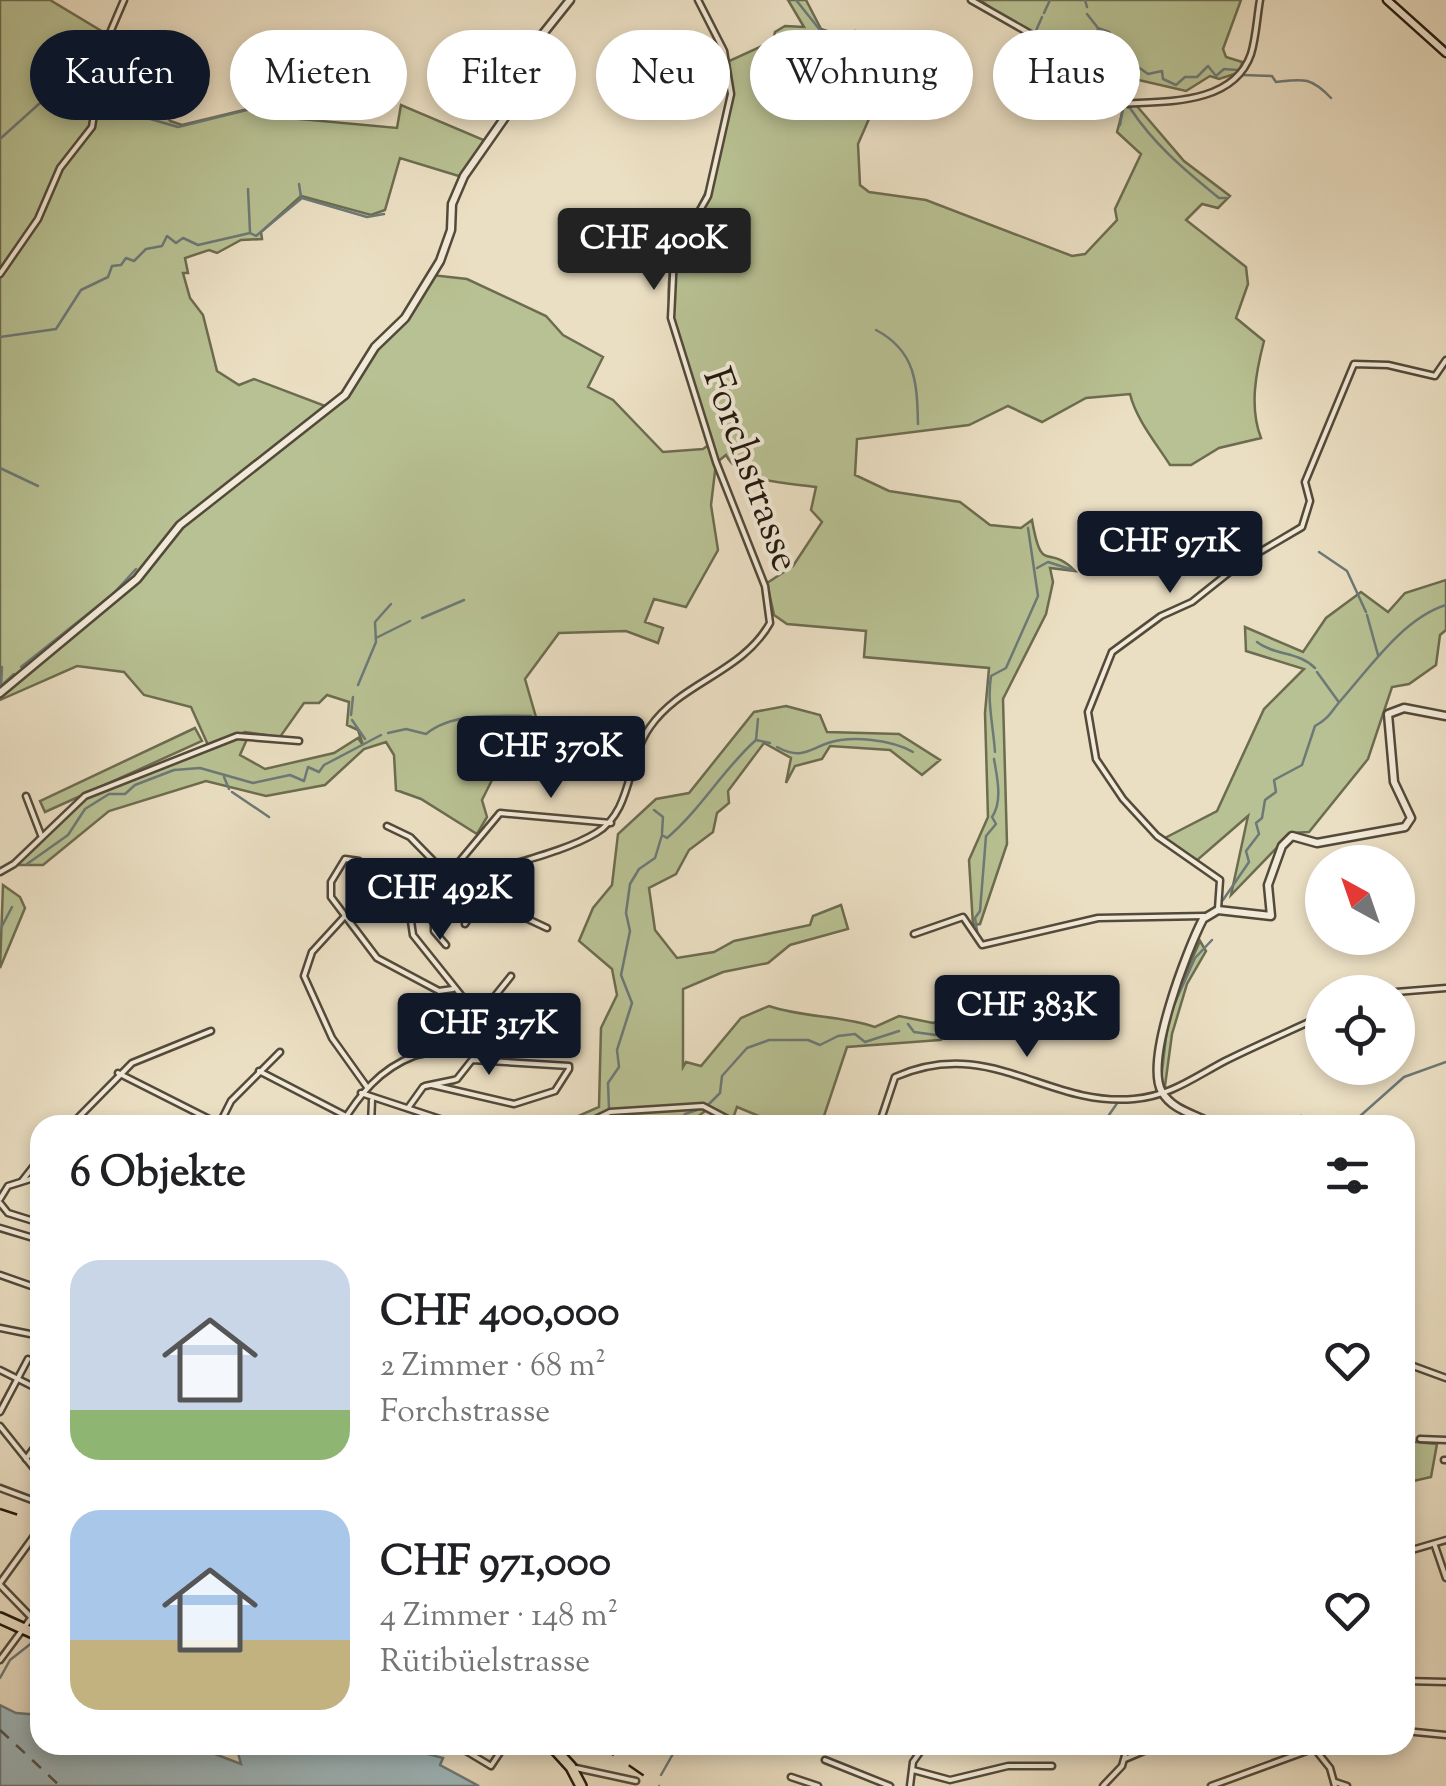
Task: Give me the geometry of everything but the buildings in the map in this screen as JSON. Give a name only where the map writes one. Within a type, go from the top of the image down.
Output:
[{"type":"main road","points":[[2,1622],[30,1632]]},
{"type":"main road","points":[[561,1755],[572,1767],[580,1786]]},
{"type":"street","points":[[0,274],[38,219],[60,168],[92,127],[95,108],[88,84],[124,0]]},
{"type":"street","points":[[0,692],[137,578],[180,526],[345,395],[432,275],[448,246],[452,204],[464,176],[515,103],[538,40],[570,0]]},
{"type":"street","name":"Forchstrasse","points":[[611,822],[618,814],[637,754],[654,722],[745,657],[770,623],[765,586],[716,462],[671,318],[674,256],[708,196],[731,94],[724,51],[698,0]]},
{"type":"street","points":[[971,0],[1064,54],[1120,104],[1204,96],[1222,88],[1245,67],[1252,52],[1260,0]]},
{"type":"street","points":[[1387,0],[1446,53]]},
{"type":"street","points":[[1218,910],[1217,878],[1157,836],[1096,759],[1087,719],[1106,662],[1161,616],[1184,607],[1232,568],[1302,527],[1310,502],[1305,482],[1354,364],[1388,365],[1435,376],[1446,360]]},
{"type":"street","points":[[914,934],[963,917],[982,946],[1098,918],[1205,916],[1218,910],[1271,916],[1268,885],[1282,846],[1292,836],[1317,842],[1405,827],[1412,818],[1394,782],[1388,714],[1404,708],[1446,716]]},
{"type":"street","points":[[0,872],[14,864],[85,796],[237,736],[299,741]]},
{"type":"street","points":[[26,796],[41,835]]},
{"type":"street","points":[[449,874],[502,813],[611,822]]},
{"type":"street","points":[[347,1115],[366,1087],[415,1056],[472,1042],[480,1030],[478,1017],[414,938],[410,926],[422,899],[582,840],[611,822]]},
{"type":"street","points":[[387,826],[410,837],[457,885]]},
{"type":"street","points":[[375,881],[356,859],[341,862],[330,893],[388,967],[440,991],[455,988]]},
{"type":"street","points":[[464,882],[468,891],[547,928]]},
{"type":"street","points":[[460,907],[468,891]]},
{"type":"street","points":[[446,946],[434,930],[434,916],[446,906],[460,907],[471,915],[465,924]]},
{"type":"street","points":[[345,916],[312,952],[304,973],[341,1050],[366,1087]]},
{"type":"street","points":[[1151,1096],[1158,1084],[1162,1028],[1205,916]]},
{"type":"street","points":[[478,1017],[511,976]]},
{"type":"street","points":[[1415,990],[1446,988]]},
{"type":"street","points":[[881,1115],[895,1076],[950,1061],[967,1060],[1121,1100],[1164,1095],[1305,1024]]},
{"type":"street","points":[[80,1115],[118,1073],[172,1044],[211,1032]]},
{"type":"street","points":[[224,1115],[230,1101],[280,1052]]},
{"type":"street","points":[[408,1108],[422,1087],[458,1078],[472,1060],[569,1066],[559,1088],[530,1102],[497,1102],[432,1085]]},
{"type":"street","points":[[259,1071],[344,1115]]},
{"type":"street","points":[[118,1073],[200,1115]]},
{"type":"street","points":[[1158,1084],[1177,1108],[1192,1115]]},
{"type":"street","points":[[361,1094],[429,1115]]},
{"type":"street","points":[[371,1115],[372,1100]]},
{"type":"street","points":[[604,1115],[695,1106],[715,1108],[724,1115]]},
{"type":"street","points":[[22,1181],[30,1171]]},
{"type":"street","points":[[30,1179],[6,1188],[0,1201],[8,1213],[30,1220]]},
{"type":"street","points":[[0,1228],[30,1237]]},
{"type":"street","points":[[0,1275],[30,1286]]},
{"type":"street","points":[[0,1328],[30,1334]]},
{"type":"street","points":[[0,1412],[28,1358]]},
{"type":"street","points":[[1415,1366],[1446,1378]]},
{"type":"street","points":[[0,1370],[30,1385]]},
{"type":"street","points":[[0,1428],[30,1464]]},
{"type":"street","points":[[1420,1438],[1446,1440]]},
{"type":"street","points":[[26,1459],[30,1454]]},
{"type":"street","points":[[0,1488],[30,1499]]},
{"type":"street","points":[[1415,1550],[1446,1540]]},
{"type":"street","points":[[0,1660],[30,1616],[0,1584],[30,1542]]},
{"type":"street","points":[[1435,1546],[1446,1578]]},
{"type":"street","points":[[1415,1680],[1446,1682]]},
{"type":"street","points":[[1415,1732],[1446,1735]]},
{"type":"street","points":[[469,1755],[491,1766],[499,1755]]},
{"type":"street","points":[[910,1786],[920,1755]]},
{"type":"street","points":[[1103,1786],[1116,1776],[1126,1755]]},
{"type":"street","points":[[1125,1759],[1134,1755]]},
{"type":"street","points":[[1211,1786],[1296,1755]]},
{"type":"street","points":[[1319,1755],[1335,1784],[1348,1786]]},
{"type":"street","points":[[825,1760],[890,1786]]},
{"type":"street","points":[[913,1770],[950,1780],[1009,1766],[1052,1766]]},
{"type":"street","points":[[572,1767],[636,1782]]},
{"type":"street","points":[[791,1776],[818,1786]]},
{"type":"green space","points":[[0,0],[50,0],[100,30],[30,30],[30,120],[170,120],[182,125],[230,113],[230,120],[310,120],[397,128],[398,120],[407,120],[407,108],[427,116],[427,120],[436,120],[486,141],[462,177],[400,158],[385,210],[371,215],[301,196],[261,232],[262,239],[241,240],[217,253],[209,250],[185,258],[188,273],[183,273],[190,298],[203,315],[217,371],[239,385],[254,379],[325,406],[337,406],[373,354],[409,314],[432,275],[467,279],[546,316],[563,335],[603,357],[588,387],[613,400],[663,452],[703,449],[710,444],[679,352],[669,304],[669,281],[673,258],[706,192],[726,120],[730,120],[730,61],[750,52],[750,120],[868,120],[858,144],[860,185],[869,192],[926,200],[1072,256],[1085,254],[1117,220],[1115,209],[1141,154],[1117,132],[1120,120],[1140,120],[1140,110],[1184,161],[1230,196],[1218,208],[1202,204],[1186,220],[1246,267],[1248,284],[1236,318],[1264,341],[1255,402],[1261,438],[1219,448],[1191,465],[1170,465],[1142,422],[1130,394],[1086,398],[1042,422],[1008,406],[969,425],[857,439],[855,475],[889,491],[960,502],[990,525],[1021,528],[1032,520],[1043,554],[1075,571],[1050,568],[1053,582],[1046,614],[1003,699],[1007,844],[980,924],[973,925],[969,860],[988,817],[985,713],[989,668],[864,657],[866,631],[787,624],[774,615],[767,583],[793,566],[822,522],[811,510],[816,487],[754,476],[742,471],[726,455],[716,463],[711,505],[718,550],[686,607],[654,599],[645,622],[663,628],[658,643],[626,631],[559,633],[525,679],[544,745],[540,755],[527,757],[508,748],[482,800],[487,817],[477,834],[421,799],[396,790],[394,755],[386,742],[364,749],[325,785],[266,796],[206,781],[109,811],[43,865],[15,865],[87,796],[241,737],[247,739],[240,755],[265,769],[334,753],[358,738],[363,745],[358,730],[347,725],[349,702],[327,695],[319,703],[304,703],[280,737],[245,732],[208,745],[191,707],[144,695],[124,672],[77,666],[0,700]]},
{"type":"green space","points":[[788,0],[806,0],[824,30],[778,30],[785,26],[804,27]]},
{"type":"green space","points":[[980,0],[1241,0],[1223,49],[1226,57],[1242,62],[1241,72],[1219,79],[1210,76],[1186,91],[1140,80],[1140,30],[1028,30]]},
{"type":"green space","points":[[1446,580],[1446,630],[1440,635],[1436,665],[1409,684],[1392,687],[1368,759],[1309,832],[1291,833],[1231,895],[1248,816],[1195,862],[1161,840],[1217,811],[1264,709],[1304,669],[1246,651],[1245,627],[1303,652],[1326,618],[1361,592],[1388,612],[1405,593]]},
{"type":"green space","points":[[786,706],[820,715],[827,732],[899,734],[940,760],[922,775],[890,750],[830,746],[822,759],[795,766],[786,783],[791,758],[764,743],[728,791],[729,803],[717,813],[713,832],[689,850],[676,874],[649,888],[655,930],[677,958],[714,952],[734,941],[810,925],[813,916],[841,905],[848,929],[790,945],[768,963],[723,972],[683,989],[683,1067],[686,1062],[701,1066],[741,1018],[769,1006],[875,1027],[899,1016],[933,1023],[960,1015],[970,1027],[940,1040],[847,1047],[824,1115],[757,1115],[737,1107],[734,1115],[721,1115],[709,1108],[700,1115],[581,1115],[599,1107],[601,1028],[617,995],[612,969],[579,941],[593,908],[612,885],[618,834],[656,799],[689,793],[754,712]]},
{"type":"green space","points":[[195,728],[202,741],[45,812],[40,801]]},
{"type":"green space","points":[[3,885],[20,897],[25,908],[0,968]]},
{"type":"green space","points":[[1200,941],[1206,951],[1187,984],[1172,1034],[1165,1086],[1158,1083],[1167,1027]]},
{"type":"green space","points":[[1415,1442],[1437,1444],[1431,1477],[1415,1481]]},
{"type":"water","points":[[0,1705],[30,1714],[30,1755],[217,1755],[241,1764],[239,1755],[432,1755],[443,1758],[440,1765],[479,1786],[0,1786]]},
{"type":"waterway","points":[[796,0],[820,30]]},
{"type":"waterway","points":[[1044,13],[1050,0]]},
{"type":"waterway","points":[[1085,0],[1087,7]]},
{"type":"waterway","points":[[1087,14],[1098,28],[1109,32],[1127,59],[1148,74],[1162,71],[1163,79],[1176,85],[1185,77],[1197,77],[1208,66],[1216,76],[1224,69],[1237,70]]},
{"type":"waterway","points":[[1036,30],[1042,17]]},
{"type":"waterway","points":[[1242,75],[1272,76],[1276,82],[1305,81],[1331,98]]},
{"type":"waterway","points":[[1120,125],[1123,106],[1130,108],[1181,166],[1219,198],[1227,198]]},
{"type":"waterway","points":[[0,139],[30,112]]},
{"type":"waterway","points":[[210,119],[230,114]]},
{"type":"waterway","points":[[154,120],[178,127],[206,120]]},
{"type":"waterway","points":[[299,184],[301,197]]},
{"type":"waterway","points":[[248,189],[250,232]]},
{"type":"waterway","points":[[0,337],[56,329],[81,290],[108,277],[112,266],[121,265],[126,258],[134,261],[146,249],[162,246],[167,236],[176,243],[183,238],[198,245],[250,233],[256,236],[302,198],[367,217],[384,214]]},
{"type":"waterway","points":[[876,330],[899,348],[912,369],[918,424]]},
{"type":"waterway","points":[[0,468],[38,486]]},
{"type":"waterway","points":[[995,752],[991,676],[1006,668],[1038,596],[1028,528]]},
{"type":"waterway","points":[[1319,552],[1347,571],[1366,612]]},
{"type":"waterway","points":[[1037,568],[1048,562],[1073,570]]},
{"type":"waterway","points":[[21,667],[113,594],[136,569]]},
{"type":"waterway","points":[[422,618],[464,600]]},
{"type":"waterway","points":[[358,685],[376,642],[375,622],[391,604]]},
{"type":"waterway","points":[[1223,900],[1249,862],[1246,851],[1259,834],[1256,823],[1262,818],[1265,800],[1276,792],[1274,780],[1302,765],[1315,726],[1389,644],[1416,621],[1446,605]]},
{"type":"waterway","points":[[1367,615],[1378,655]]},
{"type":"waterway","points":[[376,638],[410,621]]},
{"type":"waterway","points":[[1257,642],[1315,668]]},
{"type":"waterway","points":[[1,687],[2,667]]},
{"type":"waterway","points":[[1317,672],[1338,701]]},
{"type":"waterway","points":[[1,686],[14,674]]},
{"type":"waterway","points":[[351,715],[353,697]]},
{"type":"waterway","points":[[388,733],[406,729],[426,734],[449,722],[476,717],[531,716]]},
{"type":"waterway","points":[[756,740],[758,719]]},
{"type":"waterway","points":[[352,720],[365,739]]},
{"type":"waterway","points":[[27,864],[68,835],[85,809],[109,794],[125,794],[135,785],[174,770],[200,768],[253,783],[290,775],[304,781],[308,767],[319,772],[324,765],[381,735]]},
{"type":"waterway","points":[[777,747],[798,753],[828,743],[860,739],[894,744],[913,752]]},
{"type":"waterway","points":[[609,1109],[608,1083],[619,1067],[617,1050],[632,1003],[621,975],[630,931],[626,913],[630,884],[639,869],[655,858],[662,835],[667,838],[680,826],[744,751],[756,740],[770,743]]},
{"type":"waterway","points":[[978,937],[975,918],[980,911],[986,836],[996,824],[992,817],[998,796],[994,759]]},
{"type":"waterway","points":[[224,777],[229,789]]},
{"type":"waterway","points":[[232,792],[269,817]]},
{"type":"waterway","points":[[654,810],[663,817],[662,833]]},
{"type":"waterway","points":[[0,930],[12,907]]},
{"type":"waterway","points":[[1173,1007],[1195,958],[1212,940]]},
{"type":"waterway","points":[[908,1024],[914,1032],[936,1035],[946,1024],[958,1023]]},
{"type":"waterway","points":[[1161,1080],[1167,1029]]},
{"type":"waterway","points":[[709,1104],[720,1093],[722,1076],[747,1048],[769,1040],[808,1040],[820,1045],[838,1036],[855,1034],[865,1042],[899,1031]]},
{"type":"waterway","points":[[1361,1115],[1404,1077],[1446,1062]]},
{"type":"waterway","points":[[1109,1115],[1118,1102],[1152,1098]]},
{"type":"waterway","points":[[684,1115],[697,1110]]},
{"type":"waterway","points":[[0,1678],[10,1660],[30,1644]]},
{"type":"waterway","points":[[661,1775],[672,1755]]},
{"type":"ferry route","points":[[0,1730],[60,1786]]},
{"type":"railway","points":[[0,1509],[30,1519]]},
{"type":"railway","points":[[614,1755],[659,1786]]}]
